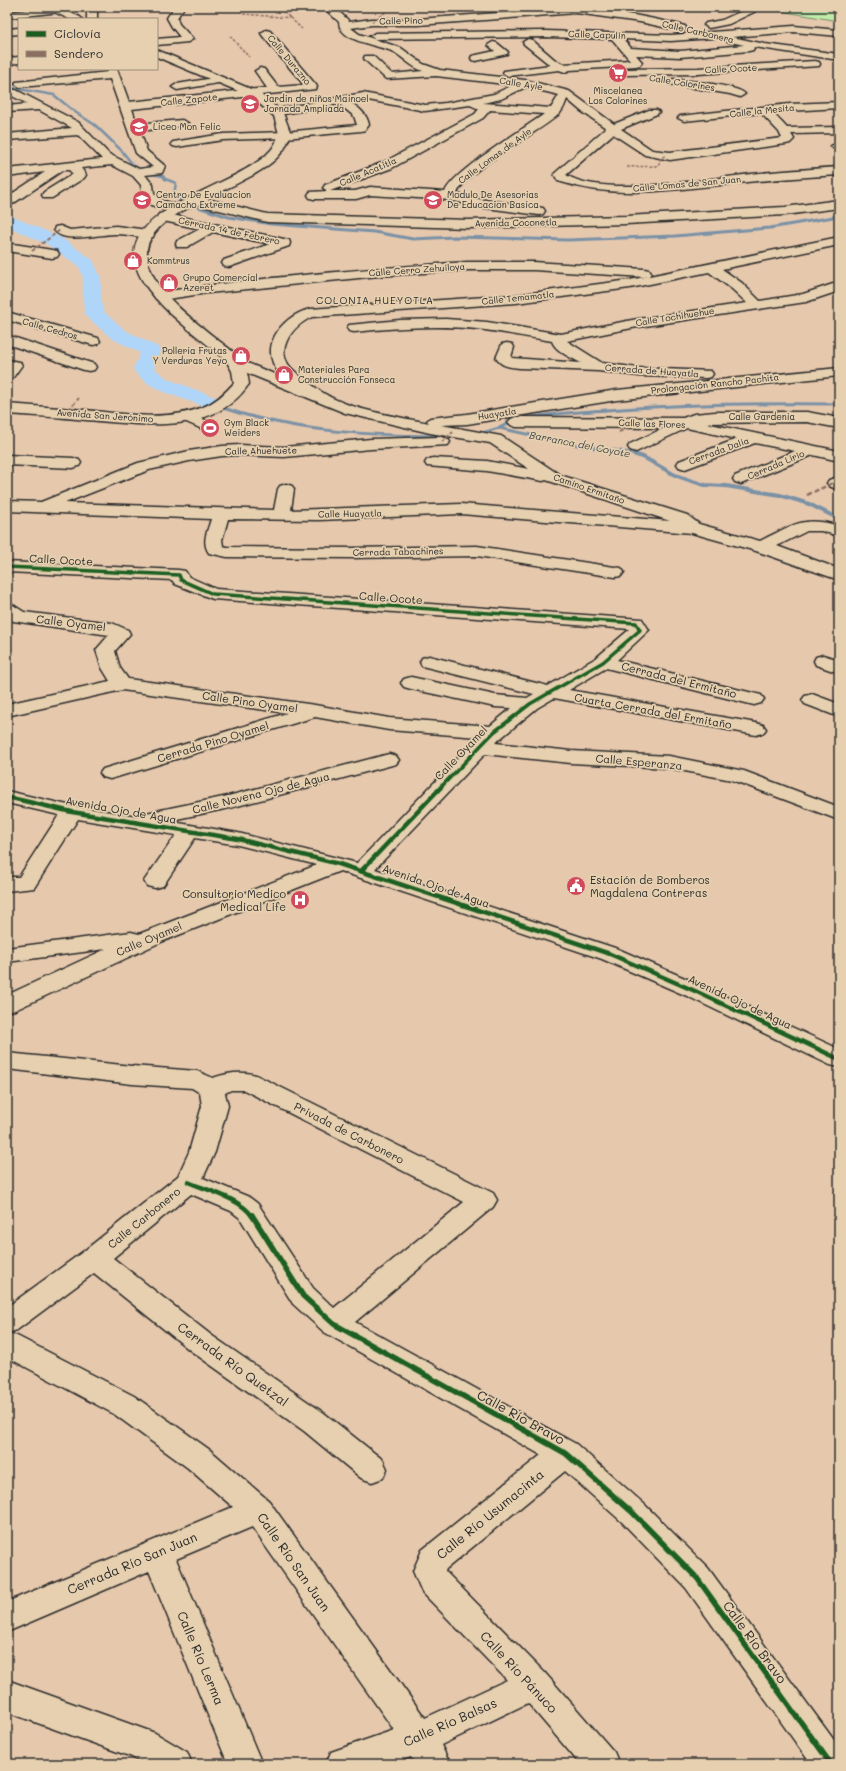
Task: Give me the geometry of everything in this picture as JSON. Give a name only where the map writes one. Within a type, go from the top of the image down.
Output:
[{"type":"street","points":[[92,7],[92,18]]},
{"type":"street","points":[[158,42],[188,40],[175,25],[172,18],[179,7]]},
{"type":"street","name":"Calle Ayle","points":[[328,7],[344,21],[344,26],[350,33],[397,50],[419,66],[438,73],[525,83],[571,96],[649,153],[670,156],[786,141],[786,135],[839,130]]},
{"type":"street","points":[[460,7],[469,18]]},
{"type":"street","name":"Calle Carbonera","points":[[556,7],[640,19],[765,47],[805,54],[825,56],[837,54]]},
{"type":"street","points":[[7,15],[53,9],[75,18]]},
{"type":"street","points":[[678,27],[720,24],[751,10]]},
{"type":"street","points":[[640,19],[654,11]]},
{"type":"street","name":"Calle Pino","points":[[344,26],[372,22],[418,22],[469,18],[534,18],[585,12]]},
{"type":"street","points":[[509,22],[534,18],[546,34]]},
{"type":"street","name":"Calle Capulín","points":[[355,36],[546,34],[671,38],[794,29],[839,33]]},
{"type":"street","points":[[7,32],[18,31]]},
{"type":"street","name":"Calle Durazno","points":[[266,33],[312,87]]},
{"type":"street","name":"Calle Capulín","points":[[476,58],[504,52],[489,45],[594,35]]},
{"type":"street","points":[[475,78],[559,67],[636,63],[615,36]]},
{"type":"street","points":[[568,38],[576,47]]},
{"type":"street","points":[[7,41],[18,40]]},
{"type":"street","points":[[528,42],[559,67],[581,75]]},
{"type":"street","points":[[805,54],[814,46],[837,54]]},
{"type":"street","points":[[627,51],[680,54],[765,47]]},
{"type":"street","points":[[397,50],[411,49]]},
{"type":"street","points":[[158,53],[253,93],[278,112],[285,128],[285,135]]},
{"type":"street","points":[[369,58],[390,77],[438,73]]},
{"type":"street","points":[[7,61],[18,60]]},
{"type":"street","name":"Calle Ocote","points":[[623,72],[698,71],[839,62]]},
{"type":"street","points":[[599,66],[623,72]]},
{"type":"street","points":[[260,71],[275,91]]},
{"type":"street","points":[[137,173],[158,170],[158,166],[142,153],[114,72],[16,88],[40,107],[74,124],[98,150],[114,161],[137,173],[147,185],[148,194],[155,202],[175,209]]},
{"type":"street","name":"Calle Colorines","points":[[623,72],[658,80],[733,90],[740,94]]},
{"type":"street","points":[[177,87],[220,80]]},
{"type":"street","points":[[278,112],[363,96],[425,108],[497,97],[525,83]]},
{"type":"street","name":"Calle Zapote","points":[[125,106],[180,105],[253,93],[312,87]]},
{"type":"street","points":[[514,89],[530,94]]},
{"type":"street","name":"Calle Lomas de Ayle","points":[[564,93],[555,112],[470,171],[453,187],[450,196],[508,208],[626,220]]},
{"type":"street","points":[[177,144],[222,137],[285,135],[361,128],[363,122],[360,116],[340,100]]},
{"type":"street","points":[[472,102],[484,106],[555,112]]},
{"type":"street","name":"Calle la Mesita","points":[[684,118],[765,111],[790,107],[839,105]]},
{"type":"street","name":"Calle Acatitla","points":[[314,195],[388,165],[479,116],[485,111],[486,108],[484,106]]},
{"type":"street","points":[[7,109],[40,107]]},
{"type":"street","points":[[765,111],[786,135]]},
{"type":"street","points":[[613,128],[653,112]]},
{"type":"street","points":[[133,128],[182,122]]},
{"type":"street","name":"Calle Lomas de San Juan","points":[[613,128],[560,174],[562,178],[572,183],[593,187],[639,189],[839,171]]},
{"type":"street","points":[[7,137],[79,131]]},
{"type":"street","name":"Avenida San Jerónimo","points":[[7,409],[136,420],[164,420],[187,418],[227,401],[235,394],[242,384],[235,363],[161,296],[149,282],[142,266],[140,251],[154,225],[163,217],[175,209],[247,175],[273,157],[282,146],[285,135]]},
{"type":"street","points":[[185,154],[224,145],[222,137]]},
{"type":"street","points":[[84,152],[98,150]]},
{"type":"street","points":[[7,173],[114,161]]},
{"type":"street","points":[[48,195],[80,175],[66,166]]},
{"type":"street","points":[[7,202],[66,166]]},
{"type":"street","points":[[314,195],[356,195],[370,191],[450,196]]},
{"type":"street","points":[[314,195],[314,198],[321,202],[398,223]]},
{"type":"street","name":"Avenida Coconetla","points":[[195,200],[267,218],[468,224],[626,220],[791,210],[839,204]]},
{"type":"street","name":"Cerrada 14 de Febrero","points":[[163,217],[284,243],[229,263]]},
{"type":"street","points":[[182,244],[212,227]]},
{"type":"street","points":[[64,232],[116,230],[148,234]]},
{"type":"street","name":"Calle Temamatla","points":[[318,396],[288,373],[279,362],[277,348],[283,336],[298,319],[308,314],[328,311],[516,299],[630,284],[839,241]]},
{"type":"street","points":[[7,247],[52,254]]},
{"type":"street","name":"Calle Cerro Zehuiloya","points":[[161,296],[208,289],[379,272],[467,266],[534,266],[635,272],[674,276]]},
{"type":"street","points":[[712,268],[737,286],[757,305]]},
{"type":"street","points":[[311,279],[328,311]]},
{"type":"street","name":"Calle Tochihuehue","points":[[354,328],[399,323],[456,324],[561,338],[632,324],[806,298],[839,286]]},
{"type":"street","points":[[816,295],[839,300]]},
{"type":"street","name":"Calle Cedros","points":[[7,316],[93,341]]},
{"type":"street","points":[[7,328],[22,321]]},
{"type":"street","points":[[561,338],[559,342],[566,348],[598,367]]},
{"type":"street","points":[[7,339],[89,367]]},
{"type":"street","name":"Cerrada de Huayatla","points":[[507,347],[503,358],[508,362],[558,367],[598,367],[638,372],[777,378]]},
{"type":"street","points":[[235,363],[318,396]]},
{"type":"street","points":[[7,364],[15,365],[7,376]]},
{"type":"street","name":"Prolongación Rancho Pachita","points":[[585,400],[839,372]]},
{"type":"street","name":"Camino Ermitaño","points":[[318,396],[350,410],[430,428],[496,439],[554,478],[681,519],[693,528],[762,547],[839,576]]},
{"type":"street","points":[[585,400],[619,427]]},
{"type":"street","name":"Huayatla","points":[[402,421],[449,420],[488,416],[585,400]]},
{"type":"street","name":"Calle las Flores","points":[[488,416],[513,421],[606,423],[619,427],[640,422],[685,423],[839,456]]},
{"type":"street","name":"Calle Gardenia","points":[[685,423],[694,419],[753,417],[807,417],[839,423]]},
{"type":"street","points":[[187,418],[207,426]]},
{"type":"street","points":[[636,447],[685,423]]},
{"type":"street","name":"Cerrada Dalia","points":[[685,464],[753,438]]},
{"type":"street","name":"Calle Ahuehuete","points":[[41,507],[144,466],[189,456],[240,450],[284,452],[371,444],[442,442]]},
{"type":"street","name":"Cerrada Lirio","points":[[741,479],[810,451]]},
{"type":"street","points":[[7,460],[73,463]]},
{"type":"street","points":[[433,463],[487,466],[554,478]]},
{"type":"street","points":[[282,514],[286,489]]},
{"type":"street","name":"Calle Huayatla","points":[[7,506],[221,514],[349,514],[461,509],[693,528]]},
{"type":"street","name":"Cerrada Tabachines","points":[[221,514],[213,540],[215,549],[227,552],[352,553],[477,551],[615,572]]},
{"type":"street","points":[[762,547],[804,526],[822,526],[839,531]]},
{"type":"street","name":"Calle Ocote","points":[[7,567],[179,575],[181,580],[213,594],[636,623]]},
{"type":"street","name":"Calle Oyamel","points":[[11,615],[112,629],[121,634],[105,650],[112,668],[122,684]]},
{"type":"street","name":"Calle Oyamel","points":[[361,871],[494,732],[530,704],[603,662],[640,630],[636,623]]},
{"type":"street","name":"Cuarta Cerrada del Ermitaño","points":[[429,662],[550,692],[756,729]]},
{"type":"street","name":"Cerrada del Ermitaño","points":[[603,662],[754,699]]},
{"type":"street","points":[[411,683],[495,701],[530,704]]},
{"type":"street","name":"Calle Pino Oyamel","points":[[7,710],[122,684],[315,710],[389,724],[494,732]]},
{"type":"street","points":[[812,700],[839,711]]},
{"type":"street","name":"Cerrada Pino Oyamel","points":[[110,773],[315,710]]},
{"type":"street","name":"Calle Esperanza","points":[[479,747],[572,757],[670,762],[737,775],[839,814]]},
{"type":"street","name":"Calle Novena Ojo de Agua","points":[[133,822],[230,802],[389,760]]},
{"type":"street","name":"Avenida Ojo de Agua","points":[[7,797],[72,812],[238,840],[339,864],[610,954],[695,990],[839,1059]]},
{"type":"street","points":[[7,884],[26,884],[72,812]]},
{"type":"street","points":[[154,881],[190,832]]},
{"type":"street","name":"Calle Oyamel","points":[[7,1004],[153,937],[339,864]]},
{"type":"street","points":[[7,955],[153,937]]},
{"type":"street","points":[[7,1061],[132,1075],[197,1080],[212,1089]]},
{"type":"street","name":"Privada de Carbonero","points":[[212,1089],[228,1082],[247,1081],[484,1200],[334,1324]]},
{"type":"street","name":"Calle Carbonero","points":[[7,1322],[94,1258],[188,1182],[202,1152],[215,1106],[212,1089]]},
{"type":"street","name":"Calle Río Bravo","points":[[188,1182],[240,1204],[249,1211],[303,1296],[334,1324],[565,1453],[634,1513],[696,1578],[831,1764]]},
{"type":"street","name":"Cerrada Río Quetzal","points":[[94,1258],[201,1343],[314,1422],[372,1469]]},
{"type":"street","name":"Calle Río San Juan","points":[[7,1344],[124,1406],[198,1459],[258,1510],[426,1751]]},
{"type":"street","name":"Calle Río Usumacinta","points":[[433,1582],[429,1571],[433,1560],[565,1453]]},
{"type":"street","name":"Cerrada Río San Juan","points":[[7,1617],[258,1510]]},
{"type":"street","name":"Calle Río Lerma","points":[[157,1552],[245,1764]]},
{"type":"street","name":"Calle Río Pánuco","points":[[433,1582],[532,1684],[602,1764]]},
{"type":"street","name":"Calle Río Balsas","points":[[343,1764],[426,1751],[532,1684]]},
{"type":"street","points":[[7,1696],[143,1746],[175,1764]]},
{"type":"green space","points":[[756,7],[839,7],[839,21]]},
{"type":"waterway","points":[[7,87],[54,95],[75,112],[95,125],[122,151],[133,165],[142,170]]},
{"type":"waterway","points":[[151,174],[163,176],[165,179],[176,183],[174,194],[177,198]]},
{"type":"waterway","points":[[177,198],[181,201]]},
{"type":"waterway","points":[[195,206],[229,217],[271,224],[374,232],[413,239],[454,237],[568,240],[675,236],[770,228],[839,216]]},
{"type":"waterway","name":"Barranca del Coyote","points":[[7,219],[23,228],[56,242],[87,264],[92,278],[92,301],[95,314],[118,334],[151,351],[143,369],[161,383],[210,402]]},
{"type":"waterway","points":[[525,418],[566,413],[665,406],[839,404]]},
{"type":"waterway","name":"Barranca del Coyote","points":[[223,408],[280,423],[308,428],[367,434],[455,436]]},
{"type":"waterway","points":[[499,428],[515,420]]},
{"type":"waterway","name":"Barranca del Coyote","points":[[479,434],[499,428]]},
{"type":"waterway","name":"Barranca del Coyote","points":[[499,428],[582,446],[634,454]]},
{"type":"waterway","name":"Barranca del Coyote","points":[[634,454],[643,457],[675,475],[689,480],[705,485],[726,486],[780,495],[809,504],[839,519]]},
{"type":"marked path","points":[[372,22],[392,7]]},
{"type":"marked path","points":[[284,12],[302,29]]},
{"type":"marked path","points":[[243,14],[291,18]]},
{"type":"marked path","points":[[230,36],[249,57]]},
{"type":"marked path","points":[[627,167],[656,166],[659,164],[660,159],[666,155]]},
{"type":"marked path","points":[[32,251],[60,230]]},
{"type":"marked path","points":[[65,414],[79,398]]},
{"type":"marked path","points":[[619,432],[640,422]]},
{"type":"marked path","points":[[442,442],[453,432]]},
{"type":"marked path","points":[[807,495],[839,480]]},
{"type":"cycle path","points":[[7,567],[179,575],[181,580],[213,594],[636,623],[640,630],[603,662],[530,704],[494,732],[361,871]]},
{"type":"cycle path","points":[[7,797],[72,812],[238,839],[339,864],[610,954],[695,991],[839,1059]]},
{"type":"cycle path","points":[[188,1182],[240,1204],[249,1211],[303,1296],[334,1324],[565,1453],[633,1513],[697,1578],[831,1764]]},
{"type":"place","name":"Miscelanea Los Colorines","points":[[618,73]]},
{"type":"place","name":"Jardin de niños Mainoel Jornada Ampliada","points":[[250,104]]},
{"type":"place","name":"Liceo Mon Felic","points":[[139,127]]},
{"type":"place","name":"Centro De Evaluacion Camacho Extreme","points":[[142,200]]},
{"type":"place","name":"Modulo De Asesorias De Educacion Basica","points":[[433,200]]},
{"type":"place","name":"Kommtrus","points":[[133,261]]},
{"type":"place","name":"Grupo Comercial Azeret","points":[[169,283]]},
{"type":"place","name":"Polleria Frutas Y Verduras Yeyo","points":[[241,356]]},
{"type":"place","name":"Materiales Para Construcción Fonseca","points":[[284,375]]},
{"type":"place","name":"Gym Black Weiders","points":[[210,428]]},
{"type":"place","name":"Estación de Bomberos Magdalena Contreras","points":[[576,886]]},
{"type":"place","name":"Consultorio Medico Medical Life","points":[[300,900]]},
{"type":"district","name":"COLONIA HUEYOTLA","points":[[375,300]]}]
